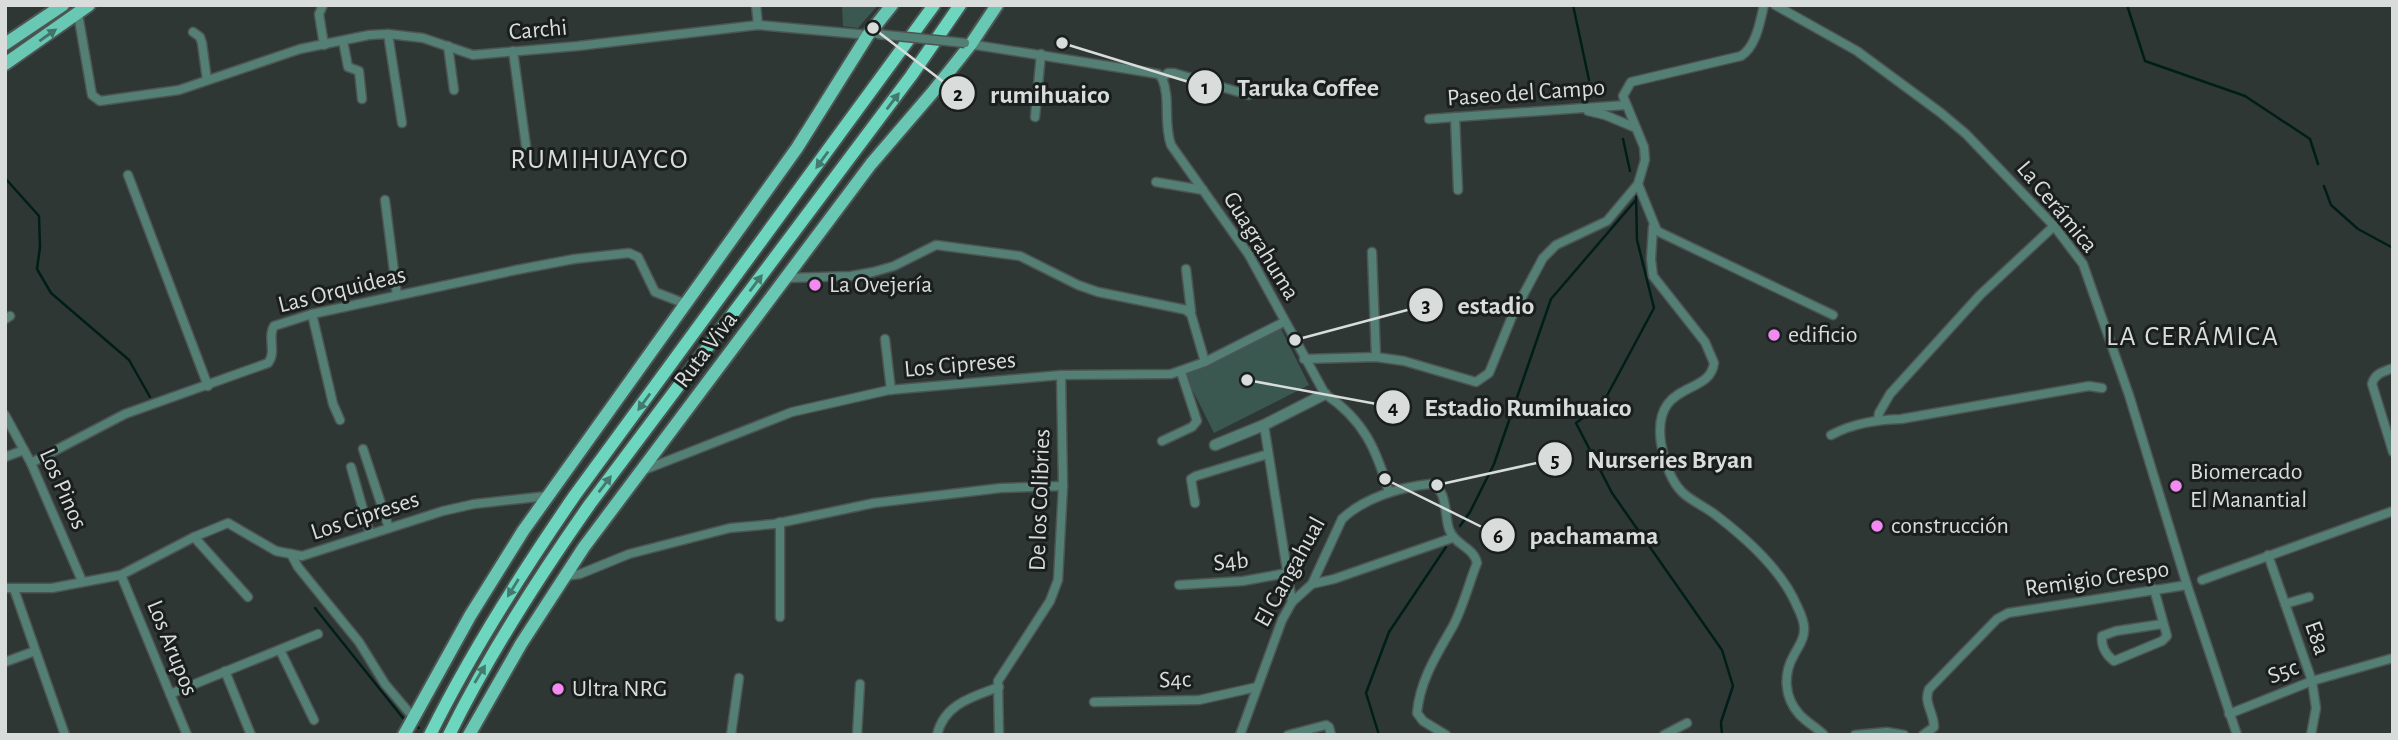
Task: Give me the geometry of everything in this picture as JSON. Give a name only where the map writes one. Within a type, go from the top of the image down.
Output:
[{"type":"highway","name":"Ruta Viva","points":[[430,735],[460,675],[533,556],[575,495],[934,5]]},
{"type":"highway","name":"Ruta Viva","points":[[449,735],[474,684],[554,556],[903,88],[960,5]]},
{"type":"main road","points":[[5,44],[63,5]]},
{"type":"main road","points":[[5,64],[89,5]]},
{"type":"main road","name":"Ruta Viva","points":[[404,735],[477,604],[547,495],[797,148],[892,5]]},
{"type":"main road","name":"Ruta Viva","points":[[469,735],[521,644],[565,576],[871,164],[933,93],[997,5]]},
{"type":"street","points":[[323,5],[319,14],[324,45]]},
{"type":"street","points":[[757,5],[758,25]]},
{"type":"street","points":[[1304,359],[1376,357],[1404,361],[1476,382],[1483,380],[1489,373],[1513,314],[1543,258],[1556,245],[1607,221],[1638,184],[1645,160],[1644,147],[1623,96],[1625,89],[1631,82],[1735,58],[1746,53],[1753,42],[1764,5]]},
{"type":"street","name":"La Cerámica","points":[[1775,5],[1857,51],[1966,134],[2054,226],[2083,264],[2129,395],[2236,735]]},
{"type":"street","name":"Carchi","points":[[78,14],[92,95],[100,101],[179,90],[300,49],[369,35],[423,38],[473,55],[758,25],[968,43],[1148,72],[1158,74],[1162,78],[1168,73],[1174,73],[1249,95]]},
{"type":"street","points":[[193,32],[200,37],[202,43],[207,80]]},
{"type":"street","points":[[388,34],[402,123]]},
{"type":"street","points":[[343,41],[348,66],[357,69],[360,74],[362,99]]},
{"type":"street","points":[[448,47],[454,90]]},
{"type":"street","points":[[513,51],[526,146]]},
{"type":"street","points":[[1035,117],[1041,54]]},
{"type":"street","name":"Guagrahuma","points":[[1162,78],[1166,87],[1168,136],[1171,145],[1249,255],[1325,394],[1343,406],[1366,433],[1378,458],[1389,492]]},
{"type":"street","points":[[1015,95],[1037,98]]},
{"type":"street","name":"Paseo del Campo","points":[[1429,119],[1626,105]]},
{"type":"street","points":[[1578,108],[1605,115],[1636,128]]},
{"type":"street","points":[[1455,117],[1458,190]]},
{"type":"street","points":[[128,176],[208,386]]},
{"type":"street","points":[[1156,182],[1203,190]]},
{"type":"street","points":[[1638,184],[1653,227],[1653,276],[1705,342],[1714,363],[1706,377],[1675,395],[1663,409],[1661,443],[1671,476],[1682,492],[1749,542],[1788,589],[1805,627],[1802,642],[1787,669],[1788,692],[1799,715],[1824,735]]},
{"type":"street","points":[[386,200],[397,295]]},
{"type":"street","points":[[1878,420],[1890,394],[1980,295],[2054,226]]},
{"type":"street","points":[[1653,227],[1833,315]]},
{"type":"street","points":[[787,278],[851,276],[873,272],[894,266],[936,245],[1020,256],[1098,292],[1181,308],[1188,312],[1191,314],[1205,362]]},
{"type":"street","points":[[1372,251],[1376,357]]},
{"type":"street","name":"Las Orquideas","points":[[31,463],[125,414],[268,363],[272,358],[271,330],[274,326],[312,314],[574,259],[629,253],[638,257],[655,292],[686,304]]},
{"type":"street","points":[[1186,269],[1191,311],[1188,312]]},
{"type":"street","points":[[312,314],[333,404],[340,420]]},
{"type":"street","name":"Los Cipreses","points":[[641,471],[792,412],[891,390],[1061,375],[1181,372],[1284,321]]},
{"type":"street","points":[[885,339],[891,390]]},
{"type":"street","points":[[2393,368],[2378,373],[2372,384],[2393,452]]},
{"type":"street","points":[[1162,441],[1192,427],[1197,421],[1181,372]]},
{"type":"street","name":"De los Colibries","points":[[999,735],[998,681],[1050,601],[1058,580],[1063,486],[1061,375]]},
{"type":"street","points":[[1832,435],[1848,426],[1878,420],[1901,419],[2089,386],[2102,388]]},
{"type":"street","points":[[1215,445],[1264,425],[1325,394]]},
{"type":"street","name":"Los Pinos","points":[[5,415],[31,463],[82,581]]},
{"type":"street","points":[[1264,425],[1292,602]]},
{"type":"street","points":[[363,449],[389,528]]},
{"type":"street","points":[[5,457],[24,450]]},
{"type":"street","points":[[1195,503],[1190,484],[1196,475],[1268,454]]},
{"type":"street","points":[[351,467],[370,534]]},
{"type":"street","points":[[1389,492],[1424,484],[1436,485],[1444,500],[1446,520],[1452,538],[1476,557],[1477,563],[1454,624],[1429,667],[1418,700],[1417,713],[1423,721],[1446,735]]},
{"type":"street","points":[[565,576],[580,574],[629,554],[730,528],[780,523],[874,503],[1001,488],[1063,486]]},
{"type":"street","name":"El Cangahual","points":[[1240,735],[1282,620],[1292,602],[1312,584],[1342,519],[1350,511],[1389,492]]},
{"type":"street","name":"Los Cipreses","points":[[9,589],[52,588],[121,575],[194,537],[228,523],[276,551],[302,556],[474,504],[547,495]]},
{"type":"street","name":"Remigio Crespo","points":[[2203,580],[2393,511]]},
{"type":"street","points":[[780,523],[780,617]]},
{"type":"street","points":[[194,537],[248,597]]},
{"type":"street","points":[[1312,584],[1334,579],[1452,538]]},
{"type":"street","points":[[291,554],[298,567],[359,642],[385,684],[413,718]]},
{"type":"street","name":"E8a","points":[[2268,555],[2312,681],[2316,708],[2311,735]]},
{"type":"street","name":"S4b","points":[[1179,585],[1242,581],[1287,573]]},
{"type":"street","name":"Los Arupos","points":[[121,575],[187,735]]},
{"type":"street","name":"Remigio Crespo","points":[[1923,735],[1934,727],[1934,720],[1926,703],[1929,689],[1997,620],[2008,613],[2187,585]]},
{"type":"street","points":[[9,589],[65,735]]},
{"type":"street","points":[[2154,589],[2167,636],[2162,641],[2114,661],[2107,656],[2102,636],[2116,631],[2162,624]]},
{"type":"street","points":[[2285,604],[2309,597]]},
{"type":"street","points":[[170,694],[318,634]]},
{"type":"street","points":[[280,650],[314,720]]},
{"type":"street","points":[[5,662],[35,651]]},
{"type":"street","name":"S5c","points":[[2228,714],[2312,681],[2393,657]]},
{"type":"street","points":[[225,671],[251,735]]},
{"type":"street","points":[[731,735],[739,678]]},
{"type":"street","points":[[857,735],[860,684]]},
{"type":"street","points":[[937,735],[940,723],[956,705],[999,687]]},
{"type":"street","name":"S4c","points":[[1094,702],[1139,699],[1170,702],[1199,700],[1257,687]]},
{"type":"street","points":[[1664,735],[1687,723]]},
{"type":"street","points":[[1288,735],[1326,725],[1331,735]]},
{"type":"street","points":[[1855,735],[1887,732],[1904,735]]},
{"type":"green space","points":[[842,5],[878,5],[858,28],[843,26]]},
{"type":"green space","points":[[1280,327],[1309,385],[1214,433],[1185,375]]},
{"type":"waterway","points":[[1573,5],[1589,80]]},
{"type":"waterway","points":[[2127,5],[2145,61],[2245,96],[2310,139],[2318,164]]},
{"type":"waterway","points":[[1623,139],[1630,171]]},
{"type":"waterway","points":[[5,178],[39,216],[40,247],[37,269],[51,293],[129,360],[150,397]]},
{"type":"waterway","points":[[2324,186],[2331,205],[2358,229],[2393,248]]},
{"type":"waterway","points":[[1636,196],[1637,240],[1654,308],[1603,403],[1576,423],[1612,493],[1722,650],[1733,686],[1721,722],[1722,735]]},
{"type":"waterway","points":[[1460,526],[1494,464],[1551,299],[1635,201]]},
{"type":"waterway","points":[[1379,735],[1366,693],[1389,632],[1446,547]]},
{"type":"waterway","points":[[315,608],[403,718]]},
{"type":"place","name":"rumihuaico","points":[[873,28]]},
{"type":"place","name":"Taruka Coffee","points":[[1062,43]]},
{"type":"place","name":"La Ovejería","points":[[815,285]]},
{"type":"place","name":"edificio","points":[[1774,335]]},
{"type":"place","name":"estadio","points":[[1295,340]]},
{"type":"place","name":"Estadio Rumihuaico","points":[[1247,380]]},
{"type":"place","name":"pachamama","points":[[1385,479]]},
{"type":"place","name":"Nurseries Bryan","points":[[1437,485]]},
{"type":"place","name":"Biomercado El Manantial","points":[[2176,486]]},
{"type":"place","name":"construcción","points":[[1877,526]]},
{"type":"place","name":"Ultra NRG","points":[[558,689]]},
{"type":"district","name":"RUMIHUAYCO","points":[[600,160]]},
{"type":"district","name":"LA CERÁMICA","points":[[2193,337]]}]
